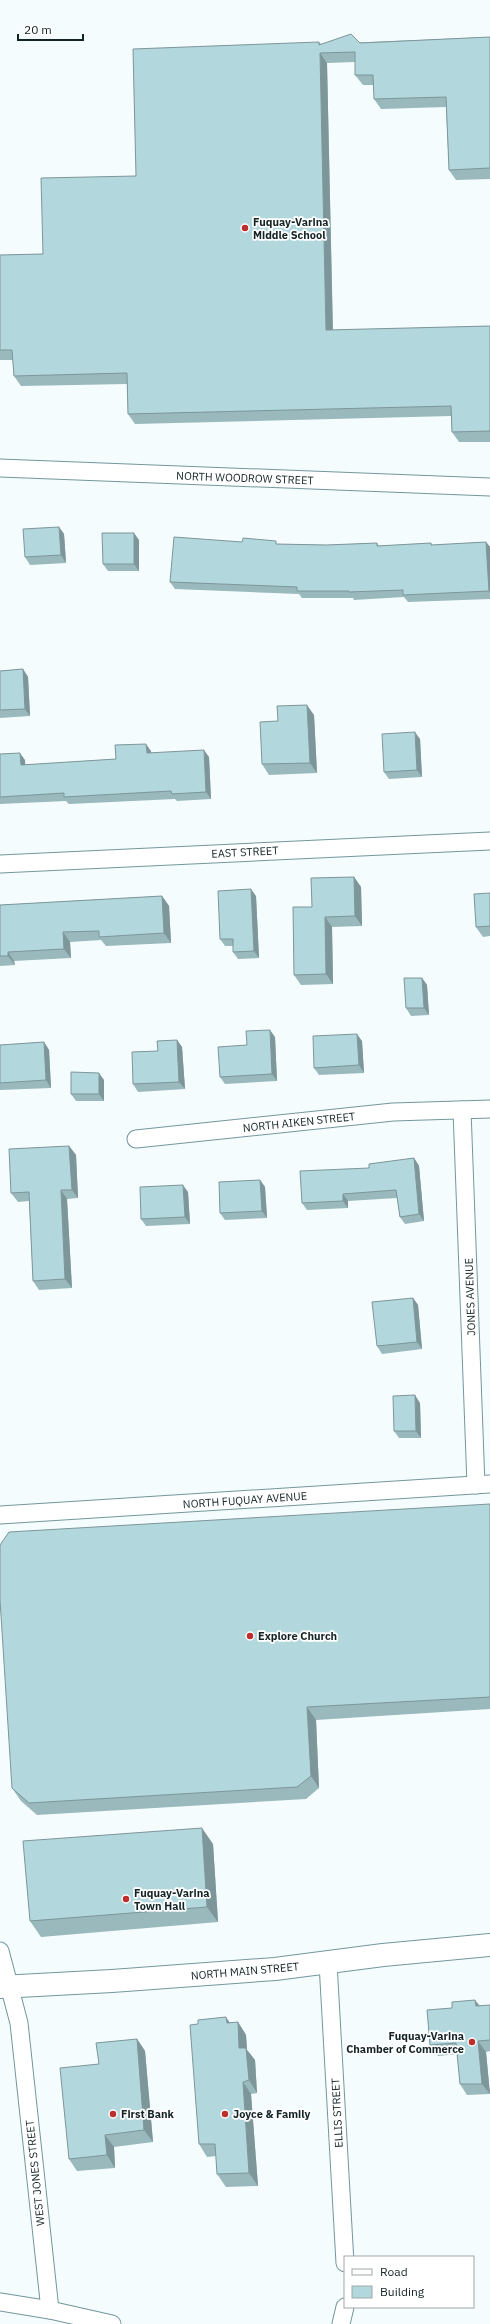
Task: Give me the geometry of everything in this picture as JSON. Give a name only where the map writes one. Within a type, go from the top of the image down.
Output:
[{"type":"main road","name":"NORTH MAIN STREET","points":[[5,1987],[112,1982],[275,1969],[383,1955],[490,1945]]},
{"type":"street","name":"NORTH WOODROW STREET","points":[[0,468],[490,487]]},
{"type":"street","name":"EAST STREET","points":[[0,864],[490,841]]},
{"type":"street","name":"NORTH AIKEN STREET","points":[[136,1139],[393,1112],[490,1109]]},
{"type":"street","name":"JONES AVENUE","points":[[462,1110],[483,1485]]},
{"type":"street","name":"NORTH FUQUAY AVENUE","points":[[0,1515],[483,1485]]},
{"type":"street","name":"WEST JONES STREET","points":[[0,1951],[5,1987],[19,2024],[50,2310]]},
{"type":"street","name":"ELLIS STREET","points":[[328,1963],[345,2256]]},
{"type":"street","points":[[0,2302],[50,2310],[112,2324]]},
{"type":"street","points":[[341,2324],[345,2308]]},
{"type":"building","name":"Fuquay-Varina Middle School","points":[[351,34],[360,43],[490,37],[490,168],[449,170],[446,97],[374,99],[373,75],[355,75],[355,52],[320,53],[326,330],[490,326],[490,431],[452,432],[451,406],[128,414],[127,373],[14,376],[12,350],[0,350],[0,255],[43,254],[41,178],[136,176],[133,49],[319,42],[319,45]]},
{"type":"building","points":[[59,527],[61,555],[25,557],[23,529]]},
{"type":"building","points":[[102,533],[134,533],[134,564],[103,564]]},
{"type":"building","points":[[174,537],[242,542],[243,538],[276,541],[276,544],[326,545],[377,543],[377,546],[486,542],[489,591],[403,595],[403,590],[349,592],[297,591],[297,587],[170,582]]},
{"type":"building","points":[[23,669],[25,709],[0,710],[0,671]]},
{"type":"building","points":[[307,705],[310,763],[262,764],[260,722],[278,721],[277,706]]},
{"type":"building","points":[[415,732],[417,770],[384,772],[382,734]]},
{"type":"building","points":[[146,744],[147,753],[204,750],[206,792],[172,794],[171,791],[64,797],[64,793],[0,797],[0,754],[20,753],[21,765],[116,759],[115,745]]},
{"type":"building","points":[[354,877],[355,916],[325,917],[326,974],[294,975],[293,907],[312,907],[311,878]]},
{"type":"building","points":[[251,889],[254,951],[233,952],[233,939],[220,939],[218,891]]},
{"type":"building","points":[[490,893],[490,926],[476,927],[474,894]]},
{"type":"building","points":[[162,896],[164,933],[99,937],[99,931],[63,932],[64,949],[8,952],[8,956],[0,956],[0,905]]},
{"type":"building","points":[[404,978],[422,978],[424,1008],[406,1008]]},
{"type":"building","points":[[270,1030],[272,1074],[220,1077],[218,1047],[247,1045],[246,1031]]},
{"type":"building","points":[[357,1034],[359,1065],[314,1068],[313,1036]]},
{"type":"building","points":[[177,1040],[179,1082],[133,1084],[132,1052],[158,1051],[157,1041]]},
{"type":"building","points":[[44,1042],[46,1080],[0,1083],[0,1045]]},
{"type":"building","points":[[71,1072],[99,1073],[99,1094],[71,1094]]},
{"type":"building","points":[[69,1146],[72,1190],[61,1190],[65,1279],[33,1281],[29,1192],[11,1193],[9,1149]]},
{"type":"building","points":[[414,1158],[419,1214],[400,1217],[396,1190],[343,1194],[343,1201],[302,1203],[300,1171],[369,1168],[369,1164]]},
{"type":"building","points":[[260,1180],[262,1211],[220,1213],[219,1182]]},
{"type":"building","points":[[183,1185],[185,1217],[141,1219],[140,1187]]},
{"type":"building","points":[[413,1298],[417,1342],[377,1346],[372,1302]]},
{"type":"building","points":[[415,1395],[416,1431],[394,1431],[393,1396]]},
{"type":"building","name":"Explore Church","points":[[490,1504],[490,1697],[307,1707],[311,1776],[297,1787],[29,1803],[12,1788],[0,1600],[0,1545],[9,1532]]},
{"type":"building","points":[[202,1828],[207,1907],[30,1921],[23,1841]]},
{"type":"building","points":[[475,2000],[476,2006],[490,2005],[490,2040],[478,2041],[482,2084],[460,2084],[456,2043],[430,2045],[427,2010],[452,2008],[452,2002]]},
{"type":"building","points":[[226,2017],[227,2023],[238,2022],[239,2048],[246,2048],[249,2080],[243,2082],[249,2173],[217,2174],[215,2144],[199,2144],[190,2025],[198,2024],[198,2020]]},
{"type":"building","points":[[137,2039],[144,2130],[105,2135],[107,2155],[69,2159],[60,2068],[99,2064],[96,2043]]},
{"type":"place","name":"Fuquay-Varina Middle School","points":[[245,228]]},
{"type":"place","name":"Explore Church","points":[[250,1636]]},
{"type":"place","name":"Fuquay-Varina Town Hall","points":[[126,1899]]},
{"type":"place","name":"Fuquay-Varina Chamber of Commerce","points":[[472,2042]]},
{"type":"place","name":"First Bank","points":[[113,2114]]},
{"type":"place","name":"Joyce & Family","points":[[225,2114]]}]
